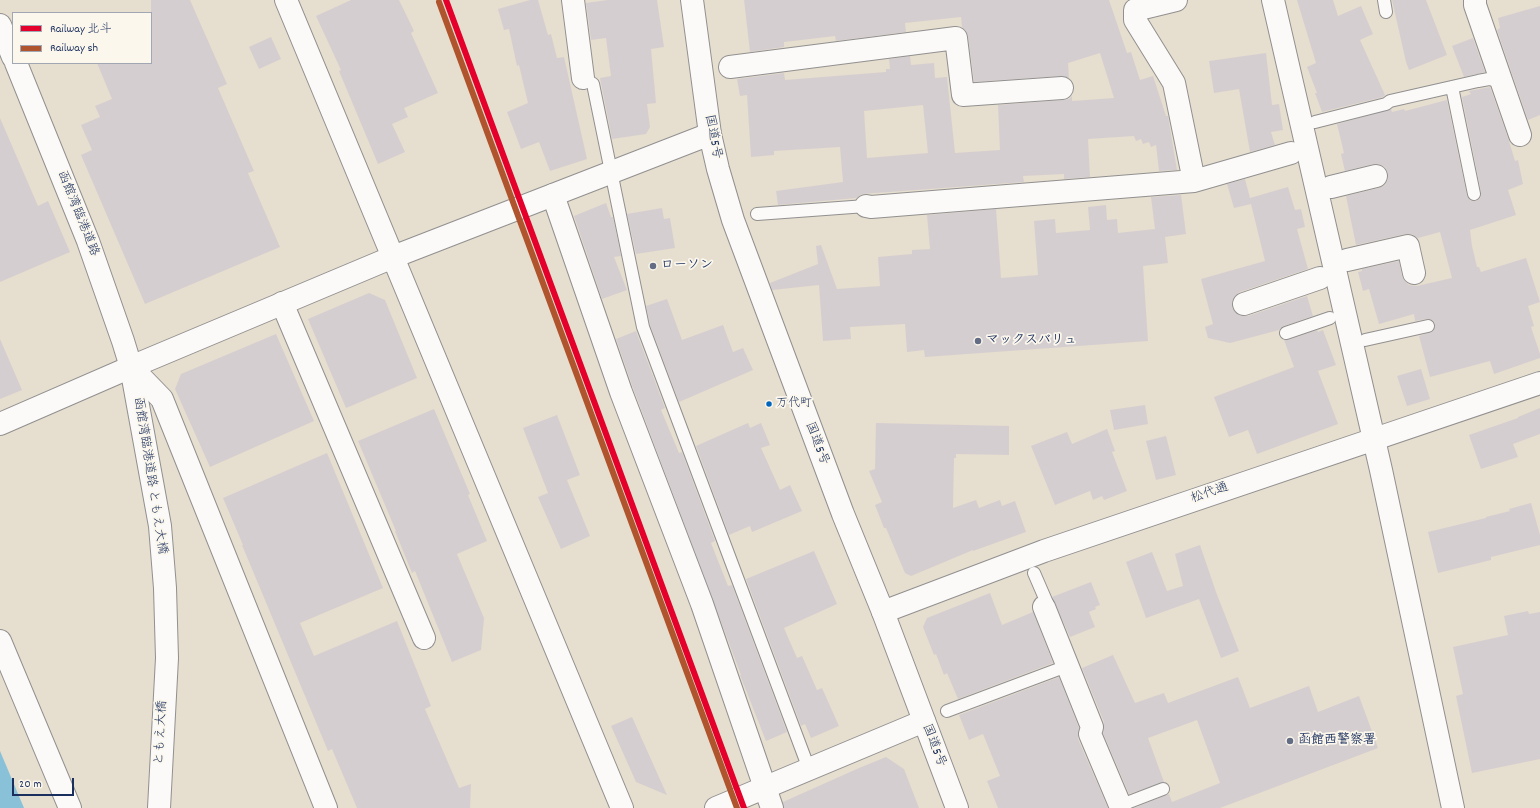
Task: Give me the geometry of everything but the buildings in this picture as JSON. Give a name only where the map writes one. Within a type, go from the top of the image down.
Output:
[{"type":"main road","points":[[286,0],[622,808]]},
{"type":"main road","points":[[573,0],[583,78]]},
{"type":"main road","name":"国道5号","points":[[692,0],[710,134],[718,169],[733,220],[843,514],[883,612],[957,808]]},
{"type":"main road","points":[[1176,0],[1135,10],[1135,20],[1174,83],[1194,181]]},
{"type":"main road","points":[[1273,0],[1374,439],[1453,808]]},
{"type":"main road","points":[[1475,0],[1520,135]]},
{"type":"main road","points":[[0,25],[12,55]]},
{"type":"main road","points":[[730,67],[956,38],[963,95],[1062,88]]},
{"type":"main road","name":"函館湾臨港道路","points":[[16,64],[88,241],[124,341],[131,368]]},
{"type":"main road","points":[[0,424],[282,303],[710,134]]},
{"type":"main road","points":[[866,206],[871,208],[1194,181],[1291,153]]},
{"type":"main road","points":[[1331,187],[1376,176]]},
{"type":"main road","points":[[553,195],[621,392],[702,604],[772,808]]},
{"type":"main road","points":[[1347,260],[1408,246],[1414,272]]},
{"type":"main road","points":[[1244,304],[1320,278]]},
{"type":"main road","points":[[282,303],[424,638]]},
{"type":"main road","points":[[131,368],[162,400],[326,808]]},
{"type":"main road","name":"函館湾臨港道路 ともえ大橋","points":[[131,368],[160,526],[165,588],[167,658]]},
{"type":"main road","name":"松代通","points":[[883,612],[1038,553],[1540,383]]},
{"type":"main road","points":[[1044,607],[1092,727],[1090,734],[1116,807]]},
{"type":"main road","points":[[0,641],[70,808]]},
{"type":"main road","name":"ともえ大橋","points":[[159,808],[167,658]]},
{"type":"main road","points":[[716,808],[924,721]]},
{"type":"lane","points":[[583,78],[593,84],[643,327],[809,769]]},
{"type":"lane","points":[[1316,122],[1386,104],[1390,101],[1489,79],[1502,82]]},
{"type":"lane","points":[[1452,87],[1474,194]]},
{"type":"lane","points":[[757,214],[866,206]]},
{"type":"lane","points":[[1286,333],[1330,318]]},
{"type":"lane","points":[[1365,340],[1428,326]]},
{"type":"lane","points":[[1034,573],[1047,603],[1044,607]]},
{"type":"lane","points":[[947,712],[1068,666]]},
{"type":"lane","points":[[1116,807],[1164,790]]},
{"type":"water","points":[[0,751],[24,808],[0,808]]},
{"type":"rail line","name":"北斗","points":[[446,0],[744,808]]},
{"type":"rail line","name":"sh","points":[[439,2],[737,808]]},
{"type":"place","name":"ローソン","points":[[653,266]]},
{"type":"place","name":"マックスバリュ","points":[[978,341]]},
{"type":"place","name":"万代町","points":[[769,404]]},
{"type":"place","name":"函館西警察署","points":[[1290,741]]}]
